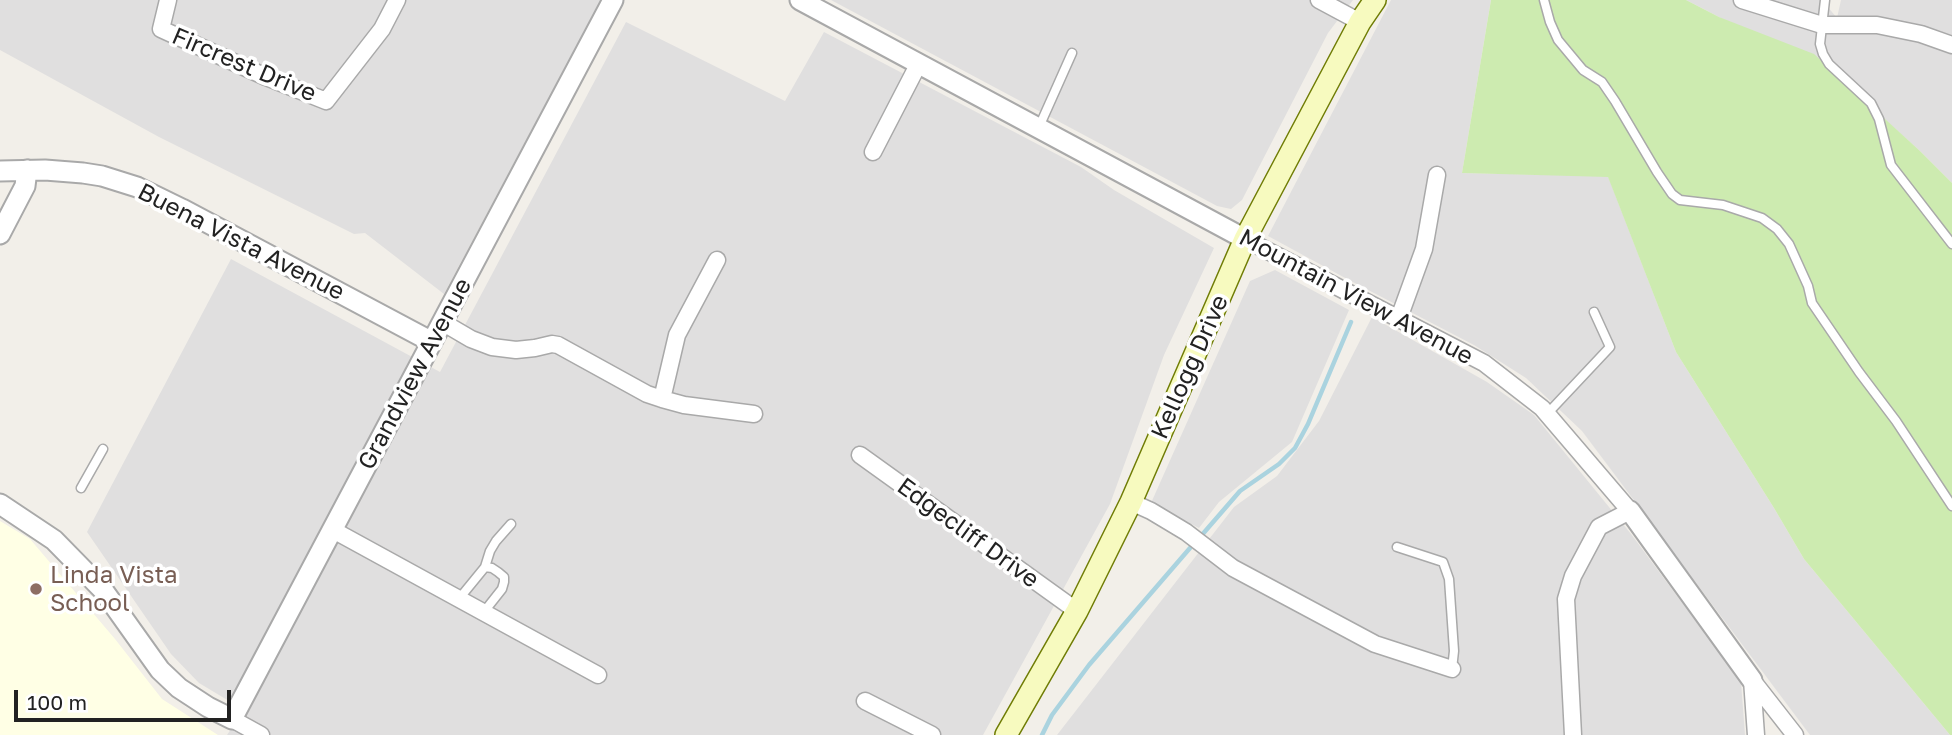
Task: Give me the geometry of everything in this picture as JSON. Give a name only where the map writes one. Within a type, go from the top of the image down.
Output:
[{"type":"main road","name":"Kellogg Drive","points":[[1006,735],[1077,611],[1131,502],[1245,239],[1374,0]]},
{"type":"street","name":"Fircrest Drive","points":[[168,0],[161,29],[326,101],[382,29],[397,0]]},
{"type":"street","name":"Grandview Avenue","points":[[232,719],[613,0]]},
{"type":"street","name":"Mountain View Avenue","points":[[800,0],[1245,239],[1484,363],[1547,414],[1630,511],[1795,735]]},
{"type":"street","points":[[1319,0],[1360,22]]},
{"type":"street","points":[[1742,0],[1822,26],[1877,25],[1920,34],[1952,45]]},
{"type":"street","points":[[873,152],[919,63]]},
{"type":"street","points":[[0,234],[25,186],[27,170]]},
{"type":"street","name":"Buena Vista Avenue","points":[[0,171],[27,170],[92,175],[137,187],[432,342]]},
{"type":"street","points":[[1399,318],[1424,249],[1437,174]]},
{"type":"street","points":[[662,400],[677,335],[718,260]]},
{"type":"street","points":[[442,322],[471,339],[492,347],[516,351],[558,345],[646,394],[662,400],[754,414]]},
{"type":"street","name":"Edgecliff Drive","points":[[860,455],[1077,611]]},
{"type":"street","points":[[1131,502],[1186,532],[1233,568],[1375,645],[1452,669]]},
{"type":"street","points":[[0,504],[54,540],[103,590],[160,670],[179,688],[261,735]]},
{"type":"street","points":[[1573,735],[1566,599],[1573,576],[1599,527],[1630,511]]},
{"type":"street","points":[[333,530],[598,675]]},
{"type":"street","points":[[1752,680],[1756,735]]},
{"type":"street","points":[[865,702],[932,735]]},
{"type":"lane","points":[[1544,0],[1549,22],[1558,40],[1583,70],[1602,82],[1672,194],[1680,200],[1723,205],[1762,218],[1777,229],[1789,244],[1808,286],[1812,303],[1896,421],[1952,506]]},
{"type":"lane","points":[[1825,0],[1820,44],[1823,54],[1829,64],[1871,103],[1879,119],[1891,165],[1952,244]]},
{"type":"lane","points":[[1039,127],[1072,53]]},
{"type":"lane","points":[[1547,414],[1610,347],[1594,312]]},
{"type":"lane","points":[[82,488],[103,449]]},
{"type":"lane","points":[[458,600],[485,567],[496,541],[511,524]]},
{"type":"lane","points":[[1397,547],[1443,562],[1449,579],[1454,652],[1452,669]]},
{"type":"lane","points":[[483,613],[505,582],[498,572],[485,567]]},
{"type":"shaded area","points":[[0,0],[601,0],[444,294],[365,233],[354,234],[159,137],[0,50]]},
{"type":"shaded area","points":[[831,0],[1353,0],[1328,33],[1242,200],[1231,209],[1217,206]]},
{"type":"shaded area","points":[[1391,0],[1491,0],[1462,173],[1608,176],[1676,352],[1804,559],[1950,735],[1810,735],[1582,431],[1526,378],[1474,345],[1268,236]]},
{"type":"shaded area","points":[[1686,0],[1822,0],[1837,18],[1841,0],[1952,0],[1952,183],[1873,109]]},
{"type":"shaded area","points":[[626,22],[785,101],[824,32],[1081,167],[1114,190],[1214,248],[1164,355],[1110,504],[983,735],[227,735],[244,710],[199,683],[171,654],[87,532],[231,259],[440,372]]},
{"type":"shaded area","points":[[1275,270],[1349,310],[1292,442],[1219,502],[1199,528],[1151,503],[1250,281]]},
{"type":"shaded area","points":[[1372,317],[1487,382],[1534,415],[1631,534],[1741,682],[1745,735],[1057,735],[1234,507],[1277,476],[1319,421]]},
{"type":"shaded area","name":"Linda Vista School","points":[[0,521],[30,539],[162,699],[218,735],[0,735]]},
{"type":"green space","points":[[1491,0],[1686,0],[1719,17],[1814,54],[1952,183],[1952,735],[1804,559],[1676,352],[1608,177],[1462,173]]},
{"type":"waterway","points":[[1201,536],[1240,491],[1279,464],[1295,448],[1308,424],[1351,322]]},
{"type":"waterway","points":[[1042,735],[1052,715],[1089,665],[1190,548]]},
{"type":"place","name":"Linda Vista School","points":[[36,589]]}]
